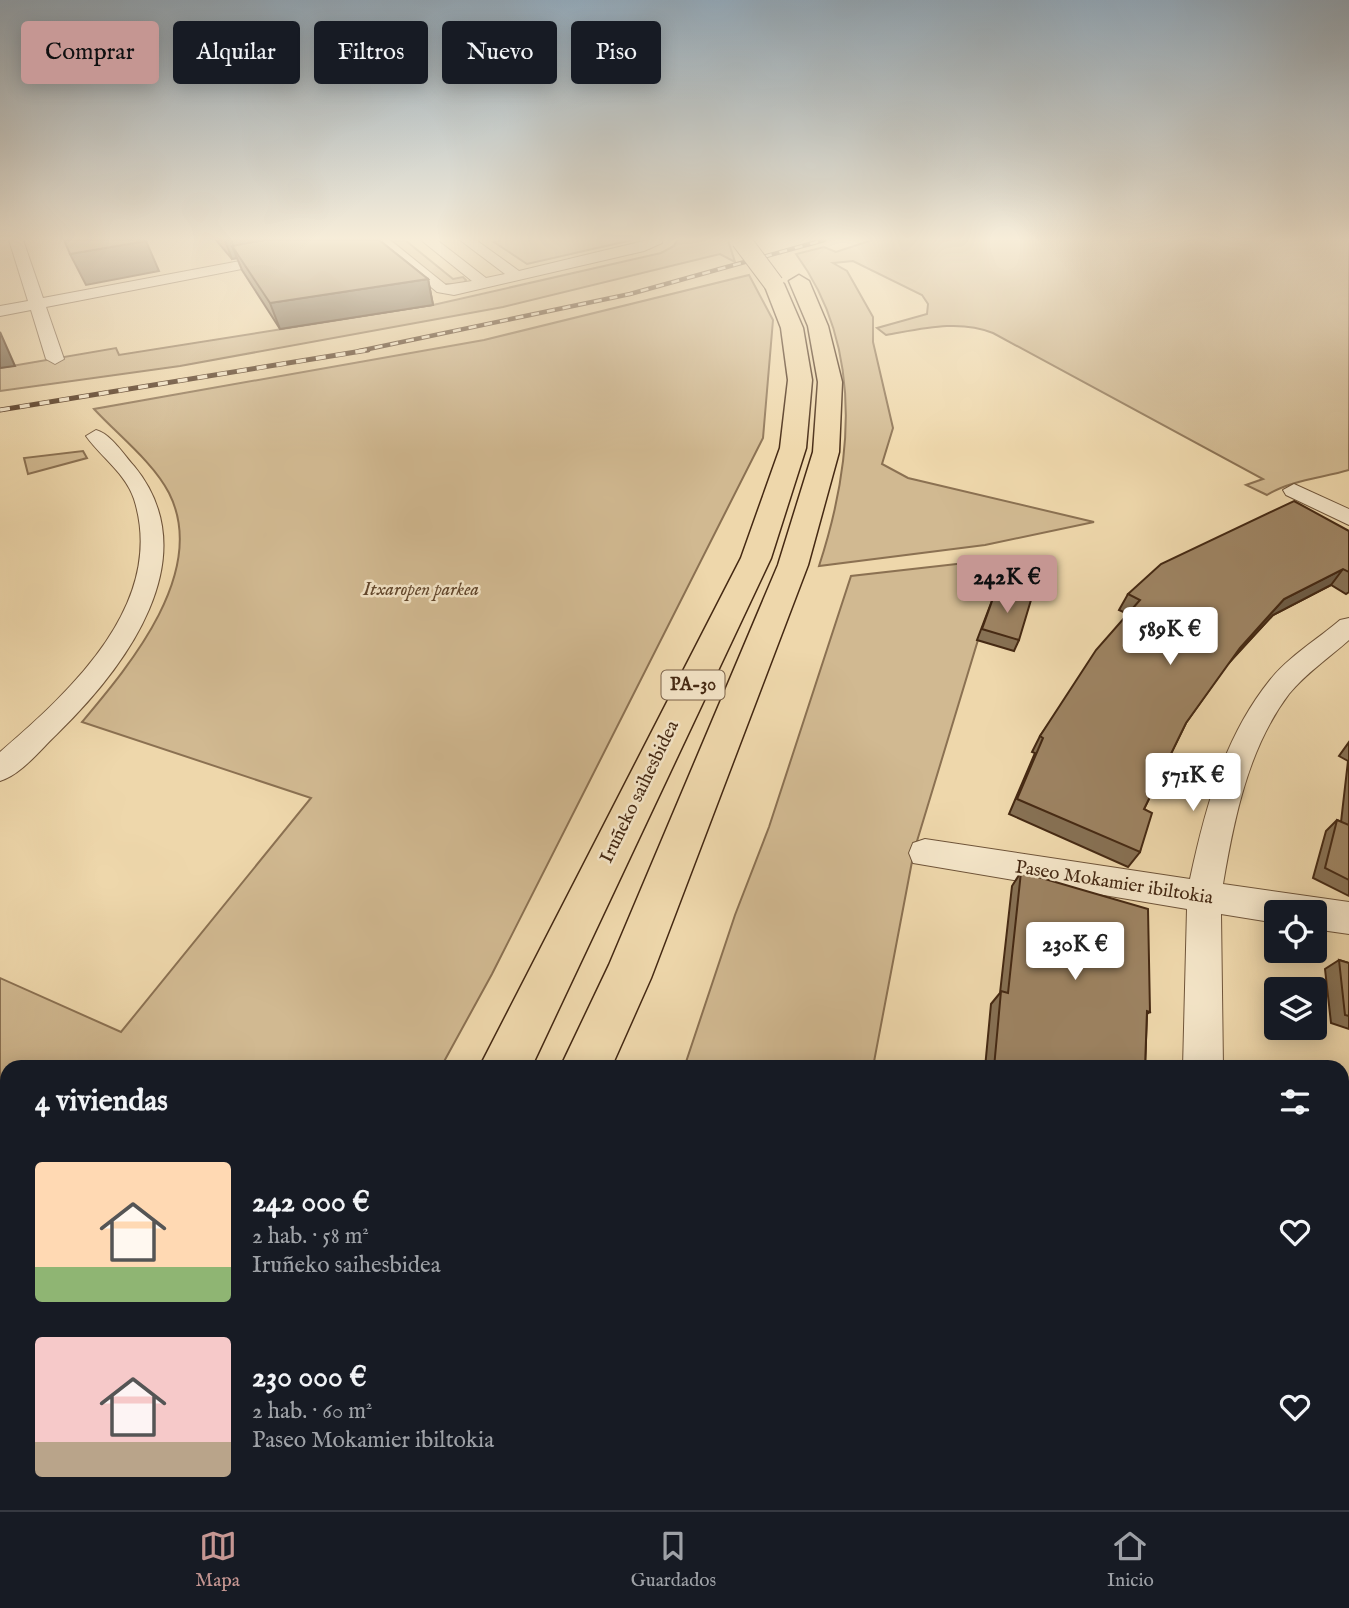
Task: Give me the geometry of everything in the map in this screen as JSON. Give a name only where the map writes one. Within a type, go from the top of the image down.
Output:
[{"type":"highway","name":"Iruñeko saihesbidea","points":[[508,1060],[760,546],[793,448],[800,380],[790,310]]},
{"type":"highway","name":"Iruñeko saihesbidea","points":[[589,1060],[627,978],[793,565],[825,452],[830,382],[818,326],[808,310]]},
{"type":"street","points":[[39,310],[55,359]]},
{"type":"street","points":[[0,769],[88,686],[128,628],[147,584],[155,550],[151,518],[144,496],[96,436]]},
{"type":"street","points":[[1294,490],[1349,518]]},
{"type":"street","points":[[1203,1060],[1204,897],[1220,811],[1254,725],[1281,685],[1349,626]]},
{"type":"street","name":"Paseo Mokamier ibiltokia","points":[[925,853],[1264,906]]},
{"type":"street","points":[[1327,915],[1349,918]]},
{"type":"green space","points":[[399,310],[484,310],[180,366],[0,391],[0,368],[116,348],[119,355]]},
{"type":"green space","name":"Itxaropen parkea","points":[[604,310],[768,310],[773,320],[763,438],[492,974],[445,1060],[0,1060],[0,978],[121,1032],[311,798],[82,722],[141,646],[171,585],[179,554],[179,523],[169,493],[145,460],[94,409],[484,340]]},
{"type":"green space","points":[[826,310],[869,310],[873,317],[873,342],[893,428],[882,464],[908,478],[1094,522],[985,545],[819,566],[831,527],[845,446],[846,406],[842,366]]},
{"type":"green space","points":[[927,310],[1349,310],[1349,470],[1296,483],[1267,495],[1246,485],[1263,479],[993,333],[953,326],[886,335],[877,328],[927,314]]},
{"type":"green space","points":[[83,451],[87,458],[28,474],[24,458]]},
{"type":"green space","points":[[983,561],[1037,584],[1026,611],[978,640],[914,851],[874,1060],[687,1060],[735,915],[769,827],[851,576]]},
{"type":"building","points":[[1294,501],[1349,531],[1349,572],[1343,569],[1284,599],[1240,648],[1186,723],[1144,809],[1152,813],[1140,852],[1017,799],[1043,738],[1040,736],[1096,650],[1140,600],[1128,594],[1161,564]]},
{"type":"building","points":[[996,590],[1031,600],[1019,640],[982,629]]},
{"type":"building","points":[[1337,820],[1349,825],[1349,880],[1325,868]]},
{"type":"building","points":[[1021,872],[1148,909],[1150,1012],[1147,1011],[1145,1060],[995,1060],[1001,991],[1008,993]]},
{"type":"building","points":[[1339,960],[1349,963],[1349,1016],[1345,1015]]},
{"type":"railway","points":[[359,351],[552,310]]},
{"type":"railway","points":[[0,410],[368,350]]}]
